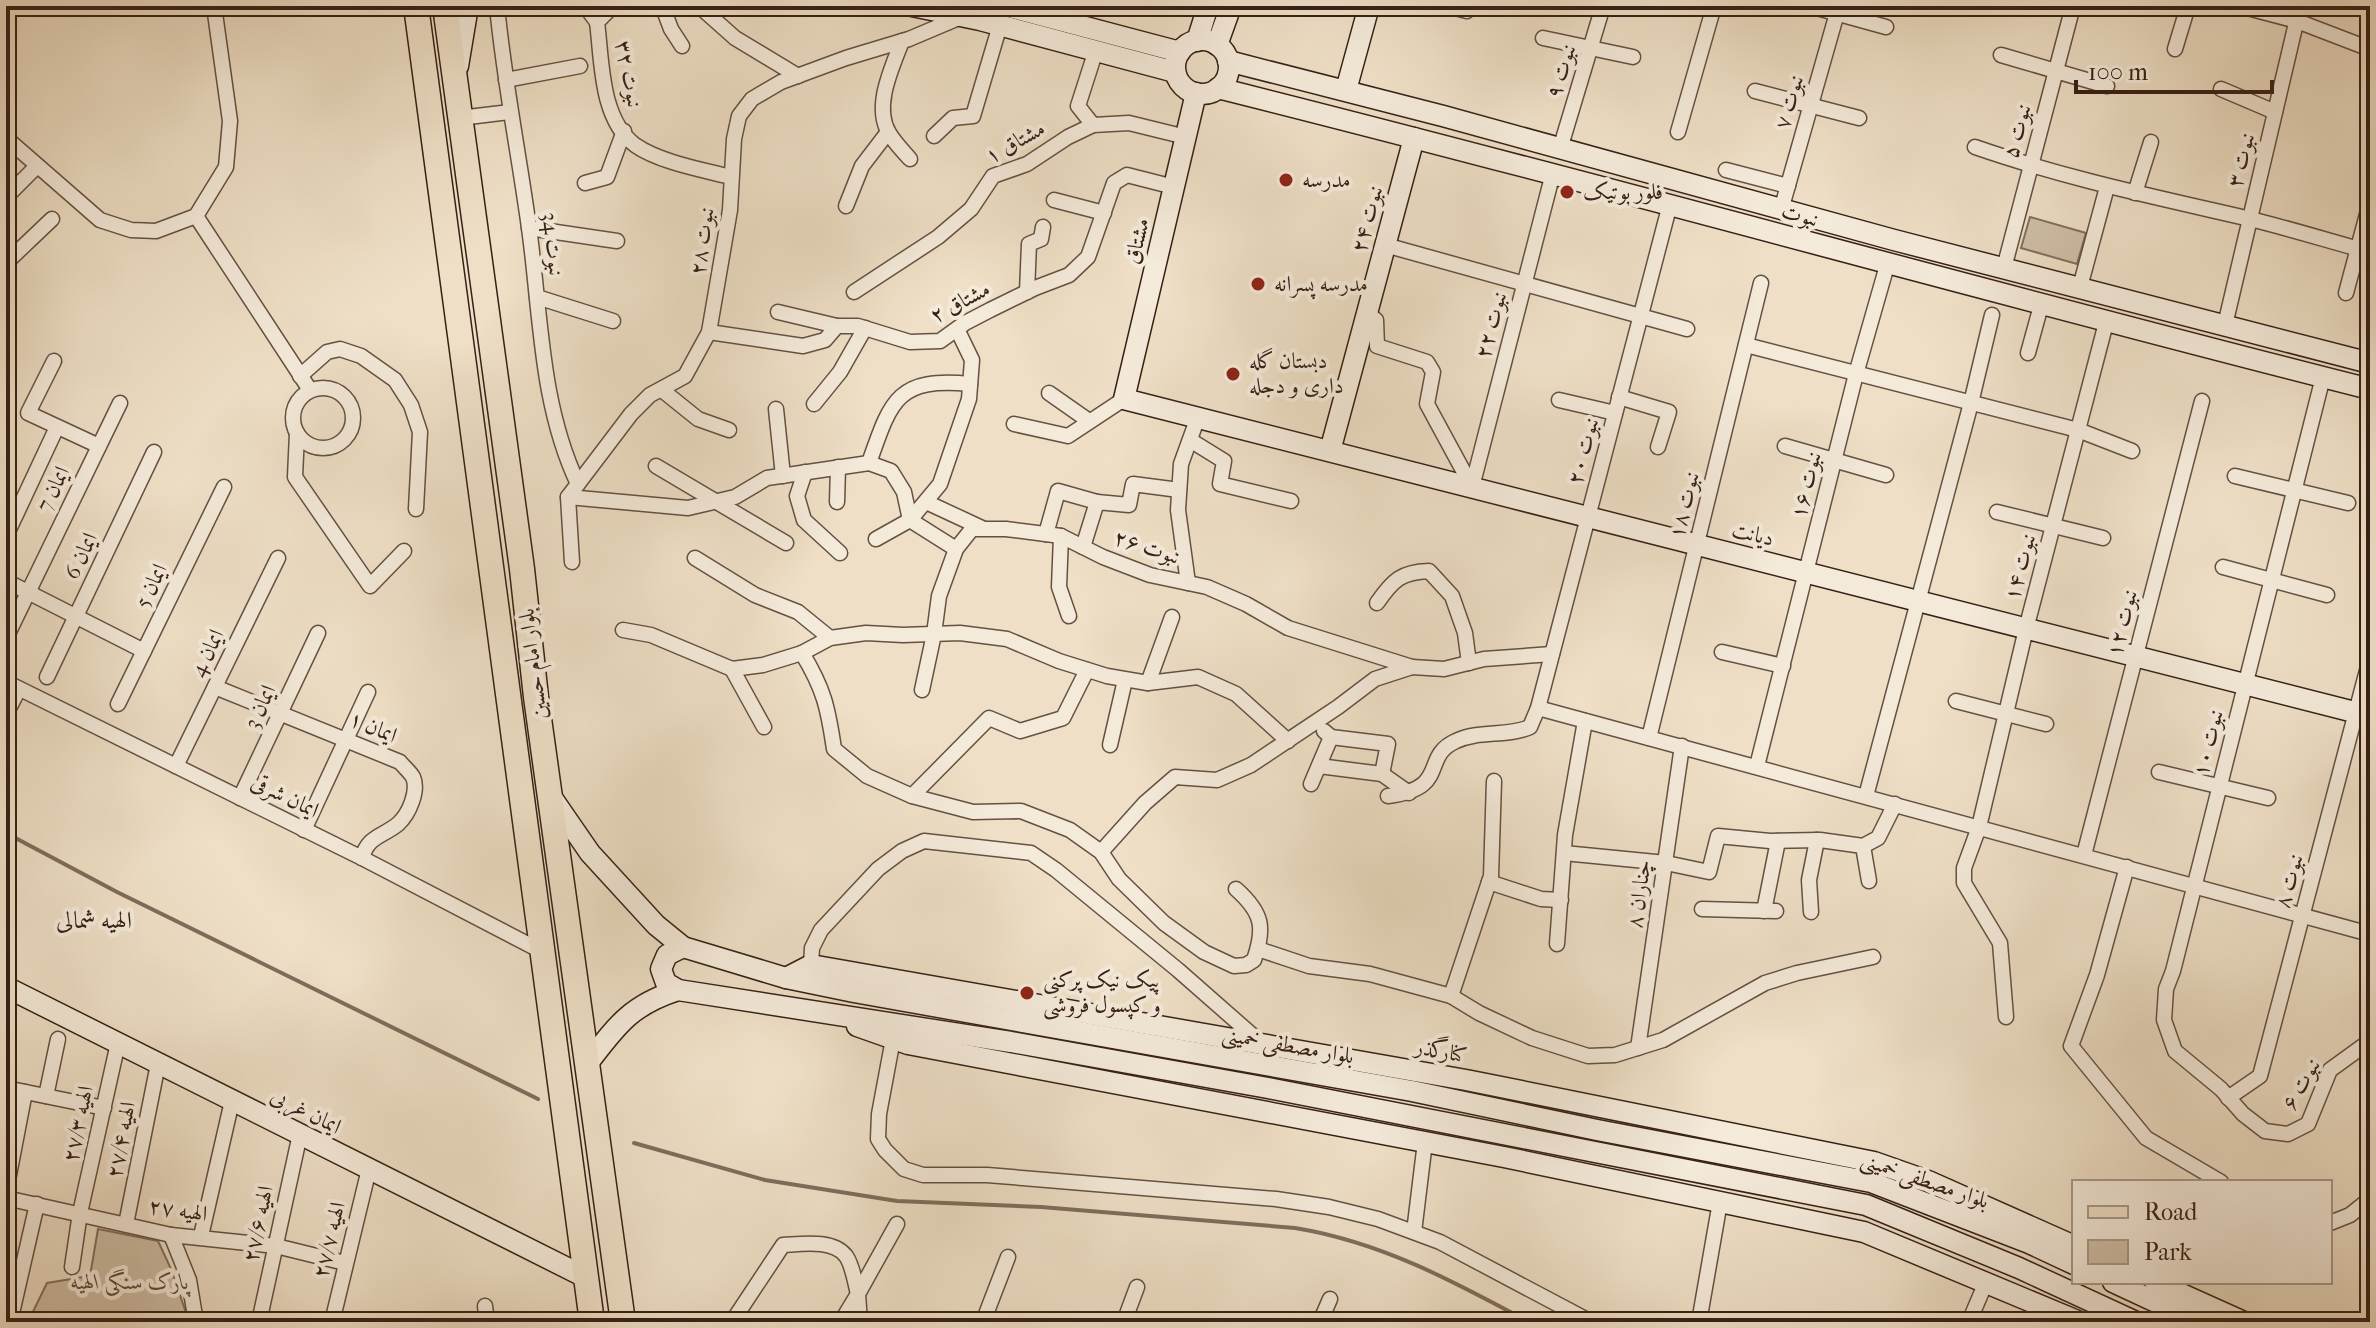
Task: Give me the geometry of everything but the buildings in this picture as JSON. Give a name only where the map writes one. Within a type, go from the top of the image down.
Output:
[{"type":"main road","name":"بلوار امام حسین","points":[[416,6],[592,1322]]},
{"type":"main road","name":"بلوار امام حسین","points":[[445,6],[623,1322]]},
{"type":"main road","points":[[454,82],[468,6]]},
{"type":"main road","name":"نبوت","points":[[912,6],[962,16],[1079,15],[1188,55],[1346,90],[1781,210],[2370,363]]},
{"type":"main road","points":[[1188,55],[1228,74],[1218,88],[1206,94],[1186,89],[1188,55],[1208,6]]},
{"type":"main road","points":[[1188,55],[1231,6]]},
{"type":"main road","points":[[1346,90],[1369,6]]},
{"type":"main road","name":"نبوت","points":[[1003,16],[1096,50],[1188,55]]},
{"type":"main road","name":"نبوت","points":[[1218,88],[1553,173],[2370,389]]},
{"type":"main road","name":"مشتاق","points":[[1124,399],[1196,93]]},
{"type":"main road","name":"نبوت ۲۴","points":[[1330,451],[1414,138]]},
{"type":"main road","points":[[1553,173],[1560,149]]},
{"type":"main road","points":[[1888,262],[1894,240]]},
{"type":"main road","points":[[2323,377],[2328,353]]},
{"type":"main road","name":"دیانت","points":[[1124,399],[2363,715]]},
{"type":"main road","name":"بلوار مصطفی خمینی","points":[[550,795],[590,853],[656,925],[683,947],[786,978],[1412,1091],[1871,1182],[2029,1243],[2072,1263]]},
{"type":"main road","points":[[678,990],[666,983],[661,969],[667,955],[683,947]]},
{"type":"main road","points":[[786,978],[811,965]]},
{"type":"main road","name":"کنارگذر","points":[[811,965],[1466,1080],[1874,1162],[1928,1181],[2072,1245]]},
{"type":"main road","name":"ایمان غربی","points":[[6,987],[585,1277]]},
{"type":"main road","points":[[588,1063],[610,1034],[636,1008],[651,998],[678,990]]},
{"type":"main road","name":"بلوار مصطفی خمینی","points":[[678,990],[1011,1042],[1253,1085],[1866,1205],[2019,1268],[2136,1322]]},
{"type":"main road","points":[[836,1014],[864,1030],[893,1039],[1425,1142],[1864,1232],[2080,1322]]},
{"type":"main road","points":[[2117,1284],[2199,1322]]},
{"type":"main road","points":[[2159,1284],[2244,1322]]},
{"type":"street","points":[[6,138],[100,220],[131,230],[156,231],[196,216],[226,167],[230,121],[214,6]]},
{"type":"street","name":"نبوت 34","points":[[497,6],[548,386],[556,430],[578,484]]},
{"type":"street","points":[[585,6],[597,22]]},
{"type":"street","name":"نبوت ۳۲","points":[[613,6],[597,22],[606,91],[616,122],[635,145],[677,163],[731,177]]},
{"type":"street","points":[[668,6],[665,13],[682,46]]},
{"type":"street","points":[[699,6],[735,38],[798,76]]},
{"type":"street","points":[[1448,6],[1467,11]]},
{"type":"street","name":"نبوت ۹","points":[[1560,149],[1603,6]]},
{"type":"street","points":[[1678,132],[1714,6]]},
{"type":"street","points":[[1810,6],[1838,10],[1886,27]]},
{"type":"street","name":"نبوت ۵","points":[[2004,268],[2073,6]]},
{"type":"street","points":[[2175,49],[2188,6]]},
{"type":"street","points":[[2240,6],[2299,13],[2370,49]]},
{"type":"street","name":"نبوت ۷","points":[[1781,210],[1838,10]]},
{"type":"street","name":"نبوت ۳","points":[[2225,325],[2299,13]]},
{"type":"street","name":"نبوت ۲۸","points":[[568,497],[631,414],[650,395],[685,376],[709,332],[730,210],[739,116],[752,99],[781,82],[902,41],[962,16]]},
{"type":"street","points":[[934,136],[953,118],[973,116],[1003,16]]},
{"type":"street","points":[[1543,38],[1633,57]]},
{"type":"street","points":[[902,41],[883,106],[888,132],[910,159]]},
{"type":"street","points":[[1093,125],[1078,106],[1096,50]]},
{"type":"street","points":[[2001,55],[2107,86]]},
{"type":"street","points":[[506,80],[580,66]]},
{"type":"street","points":[[2221,89],[2275,112]]},
{"type":"street","points":[[1755,91],[1859,118]]},
{"type":"street","points":[[460,118],[510,112]]},
{"type":"street","name":"مشتاق ۱","points":[[854,292],[938,237],[971,209],[993,176],[1027,164],[1093,125],[1129,123],[1186,137]]},
{"type":"street","points":[[585,183],[607,177],[624,131]]},
{"type":"street","points":[[846,206],[862,166],[888,132]]},
{"type":"street","points":[[2135,193],[2151,142]]},
{"type":"street","points":[[1975,147],[2031,167],[2364,250]]},
{"type":"street","points":[[9,189],[37,166]]},
{"type":"street","points":[[1726,170],[1788,186]]},
{"type":"street","name":"نبوت ۲۲","points":[[1472,487],[1553,173]]},
{"type":"street","name":"مشتاق ۲","points":[[778,312],[837,326],[865,328],[910,342],[940,341],[1027,292],[1069,275],[1088,257],[1114,183],[1127,175],[1174,187]]},
{"type":"street","points":[[2080,287],[2107,187]]},
{"type":"street","points":[[1054,200],[1104,213]]},
{"type":"street","points":[[2346,293],[2364,250],[2370,203]]},
{"type":"street","name":"نبوت ۲۰","points":[[1538,708],[1670,204]]},
{"type":"street","points":[[196,216],[310,390]]},
{"type":"street","points":[[6,255],[10,259],[52,219]]},
{"type":"street","points":[[1027,292],[1029,244],[1041,239],[1043,227]]},
{"type":"street","points":[[529,228],[617,241]]},
{"type":"street","points":[[1385,245],[1687,329]]},
{"type":"street","name":"نبوت ۱۶","points":[[1757,766],[1856,374],[1888,262]]},
{"type":"street","name":"نبوت ۱۸","points":[[1649,738],[1761,283]]},
{"type":"street","points":[[537,297],[613,321]]},
{"type":"street","points":[[2028,353],[2042,302]]},
{"type":"street","points":[[1367,313],[1376,320],[1377,346],[1427,362],[1433,372],[1427,404],[1472,487]]},
{"type":"street","points":[[1866,796],[1992,315]]},
{"type":"street","name":"نبوت ۱۴","points":[[2006,1017],[2000,943],[1964,883],[1964,868],[1979,827],[2026,629],[2107,319]]},
{"type":"street","points":[[709,332],[803,346],[825,340],[837,326]]},
{"type":"street","points":[[814,404],[840,372],[865,328]]},
{"type":"street","points":[[876,539],[910,520],[940,484],[970,384],[972,360],[957,329]]},
{"type":"street","points":[[1746,345],[2078,430],[2132,451]]},
{"type":"street","points":[[300,376],[327,352],[340,349],[361,356],[395,380],[411,405],[420,432],[416,509]]},
{"type":"street","points":[[54,361],[28,413],[99,446]]},
{"type":"street","name":"نبوت ۱۰","points":[[2228,1098],[2175,1051],[2164,1020],[2166,989],[2323,377]]},
{"type":"street","points":[[869,463],[887,412],[914,386],[941,382],[970,384]]},
{"type":"street","points":[[297,433],[312,446],[322,448],[341,442],[352,426],[351,407],[346,398],[329,388],[310,390],[296,404],[293,414],[297,433],[295,477],[370,586],[404,551]]},
{"type":"street","points":[[662,390],[698,419],[729,430]]},
{"type":"street","points":[[1049,393],[1089,421]]},
{"type":"street","points":[[1619,397],[1669,412],[1658,447]]},
{"type":"street","points":[[1014,424],[1068,436],[1124,399]]},
{"type":"street","points":[[1559,400],[1615,413]]},
{"type":"street","name":"نبوت ۱۲","points":[[2084,855],[2202,401]]},
{"type":"street","name":"ایمان 7","points":[[6,638],[120,403]]},
{"type":"street","points":[[776,409],[783,476]]},
{"type":"street","points":[[1188,583],[1178,510],[1179,490],[1181,464],[1198,417]]},
{"type":"street","points":[[6,536],[57,427]]},
{"type":"street","points":[[1190,440],[1224,461],[1220,484],[1291,501]]},
{"type":"street","points":[[1785,446],[1886,475]]},
{"type":"street","name":"ایمان 6","points":[[47,677],[154,452]]},
{"type":"street","points":[[572,562],[568,497],[688,508],[735,497],[767,478],[869,463],[891,471],[904,492],[910,520],[956,549]]},
{"type":"street","points":[[656,466],[786,543]]},
{"type":"street","points":[[837,502],[838,467]]},
{"type":"street","points":[[805,472],[797,496],[804,520],[840,553]]},
{"type":"street","points":[[2235,476],[2348,503]]},
{"type":"street","points":[[1069,616],[1059,587],[1054,535],[1058,491],[1097,502],[1129,505],[1133,484],[1179,490]]},
{"type":"street","name":"ایمان 5","points":[[118,704],[224,487]]},
{"type":"street","name":"نبوت ۲۶","points":[[926,502],[986,529],[1054,535],[1150,575],[1207,587],[1246,604],[1288,628],[1412,667]]},
{"type":"street","points":[[1083,547],[1097,502]]},
{"type":"street","points":[[1997,512],[2103,538]]},
{"type":"street","points":[[922,690],[939,596],[956,549],[972,529],[986,529]]},
{"type":"street","name":"ایمان 4","points":[[176,766],[278,558]]},
{"type":"street","points":[[695,558],[755,595],[798,612],[830,638]]},
{"type":"street","points":[[2223,567],[2327,595]]},
{"type":"street","points":[[1377,603],[1387,588],[1406,572],[1429,571],[1452,596],[1465,633],[1469,663]]},
{"type":"street","points":[[6,581],[144,651]]},
{"type":"street","points":[[1148,683],[1172,617]]},
{"type":"street","points":[[623,630],[651,635],[732,669],[763,665],[802,653],[830,638],[866,633],[960,633],[1007,639],[1087,670],[1125,680],[1148,683],[1198,677],[1236,694],[1288,741]]},
{"type":"street","name":"ایمان 3","points":[[240,798],[318,633]]},
{"type":"street","points":[[1722,652],[1783,666]]},
{"type":"street","points":[[802,653],[820,682],[834,749],[867,776],[912,796],[973,812],[1021,811],[1070,830],[1101,852],[1119,879],[1164,923],[1226,964],[1246,965],[1254,960],[1262,936],[1257,913],[1236,889]]},
{"type":"street","points":[[1101,852],[1145,803],[1175,777],[1217,780],[1251,765],[1375,679],[1412,667],[1444,669],[1484,659],[1552,654]]},
{"type":"street","name":"نبوت ۸","points":[[2228,1098],[2260,1076],[2303,915],[2363,715],[2370,659]]},
{"type":"street","points":[[732,669],[764,727]]},
{"type":"street","points":[[912,796],[989,718],[1020,731],[1063,718],[1087,670]]},
{"type":"street","points":[[1110,745],[1125,680]]},
{"type":"street","points":[[6,714],[12,686]]},
{"type":"street","name":"ایمان شرقی","points":[[12,686],[362,858],[543,952]]},
{"type":"street","name":"ایمان ۱","points":[[215,687],[400,762],[412,775],[415,788],[411,804],[400,822],[365,846],[362,858]]},
{"type":"street","points":[[304,830],[368,692]]},
{"type":"street","points":[[1956,701],[2046,724]]},
{"type":"street","points":[[1388,796],[1409,793],[1427,784],[1440,754],[1458,739],[1517,733],[1530,727],[1538,708],[2370,934]]},
{"type":"street","points":[[1557,944],[1564,853],[1585,721]]},
{"type":"street","points":[[1314,723],[1331,737],[1388,744],[1382,774]]},
{"type":"street","points":[[1311,784],[1331,737]]},
{"type":"street","name":"چناران ۸","points":[[1638,1048],[1682,746]]},
{"type":"street","points":[[1319,766],[1382,774],[1409,793]]},
{"type":"street","points":[[2159,772],[2268,798]]},
{"type":"street","points":[[1451,996],[1489,882],[1494,781]]},
{"type":"street","points":[[1564,853],[1666,863],[1709,872],[1718,836],[1778,841],[1817,840],[1863,846],[1878,838],[1895,804]]},
{"type":"street","points":[[1811,912],[1809,880],[1817,840]]},
{"type":"street","points":[[811,965],[812,948],[821,930],[878,869],[902,851],[924,841],[1031,853],[1178,970],[1260,1042]]},
{"type":"street","points":[[1702,909],[1770,911],[1778,841]]},
{"type":"street","points":[[1863,846],[1869,881]]},
{"type":"street","points":[[2127,867],[2097,975],[2071,1046],[2146,1138],[2218,1180]]},
{"type":"street","points":[[1489,882],[1541,899],[1561,900]]},
{"type":"street","points":[[1258,949],[1309,966],[1370,974],[1451,996],[1532,1038],[1588,1056],[1615,1055],[1663,1040],[1765,983],[1873,957]]},
{"type":"street","points":[[46,1096],[58,1039]]},
{"type":"street","points":[[893,1039],[879,1114],[878,1139],[904,1169],[923,1175],[987,1175],[1276,1199],[1378,1219],[1440,1242],[1591,1322]]},
{"type":"street","name":"نبوت ۶","points":[[2228,1098],[2265,1131],[2288,1134],[2308,1124],[2330,1070],[2370,1041]]},
{"type":"street","name":"الهیه ۲۷/۳","points":[[72,1267],[80,1213],[118,1043]]},
{"type":"street","name":"الهیه ۲۷/۴","points":[[126,1224],[158,1064]]},
{"type":"street","points":[[6,1088],[104,1108]]},
{"type":"street","points":[[6,1191],[25,1092]]},
{"type":"street","points":[[201,1236],[232,1101]]},
{"type":"street","name":"الهیه ۲۷/۶","points":[[259,1322],[300,1134]]},
{"type":"street","points":[[1414,1232],[1425,1142]]},
{"type":"street","name":"الهیه ۲۷/۷","points":[[332,1322],[369,1169]]},
{"type":"street","name":"الهیه ۲۷","points":[[6,1198],[171,1235],[276,1246],[345,1263]]},
{"type":"street","points":[[2332,1222],[2350,1215],[2370,1199]]},
{"type":"street","points":[[1699,1322],[1720,1202]]},
{"type":"street","points":[[10,1322],[37,1204]]},
{"type":"street","points":[[841,1322],[897,1224]]},
{"type":"street","points":[[171,1235],[189,1280],[196,1322]]},
{"type":"street","points":[[732,1322],[783,1245],[809,1243],[835,1247],[847,1257],[858,1294],[860,1322]]},
{"type":"street","points":[[983,1322],[1008,1257]]},
{"type":"street","points":[[1969,1322],[1986,1282]]},
{"type":"street","points":[[1124,1322],[1137,1287]]},
{"type":"street","points":[[1320,1322],[1330,1299]]},
{"type":"street","points":[[485,1306],[487,1322]]},
{"type":"green space","points":[[2030,217],[2086,233],[2077,264],[2021,248]]},
{"type":"green space","name":"پارک سنگی الهیه","points":[[98,1229],[158,1241],[189,1322],[28,1322],[47,1283],[90,1276]]},
{"type":"waterway","points":[[6,833],[117,892],[538,1099]]},
{"type":"waterway","points":[[634,1143],[765,1180],[897,1201],[1041,1207],[1295,1228],[1327,1234],[1416,1265],[1529,1322]]},
{"type":"place","name":"مدرسه","points":[[1286,180]]},
{"type":"place","name":"فلور بوتیک","points":[[1567,192]]},
{"type":"place","name":"مدرسه پسرانه","points":[[1258,284]]},
{"type":"place","name":"دبستان گله داری و دجله","points":[[1233,374]]},
{"type":"place","name":"پیک نیک پرکنی و کپسول فروشی","points":[[1027,993]]},
{"type":"district","name":"الهیه شمالی","points":[[94,920]]}]
